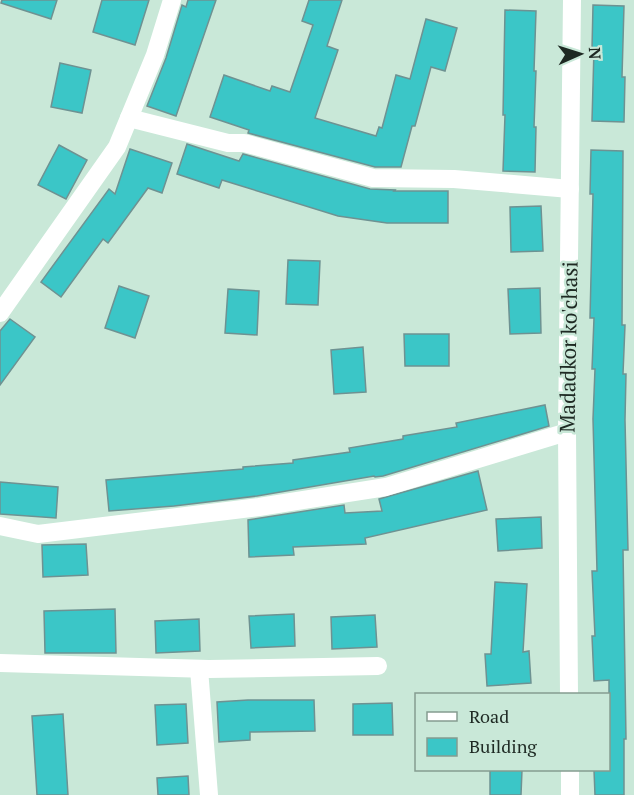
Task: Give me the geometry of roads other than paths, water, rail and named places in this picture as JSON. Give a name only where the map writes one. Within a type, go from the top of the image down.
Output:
[{"type":"street","points":[[0,313],[117,147],[155,55],[172,0]]},
{"type":"street","name":"Madadkor ko'chasi","points":[[569,693],[567,432],[572,0]]},
{"type":"street","points":[[129,118],[228,143],[244,143],[373,178],[454,179],[570,189]]},
{"type":"street","points":[[0,526],[38,534],[259,507],[374,489],[567,432]]},
{"type":"street","points":[[0,663],[199,669],[378,666]]},
{"type":"street","points":[[199,669],[209,795]]},
{"type":"street","points":[[570,771],[570,795]]}]
